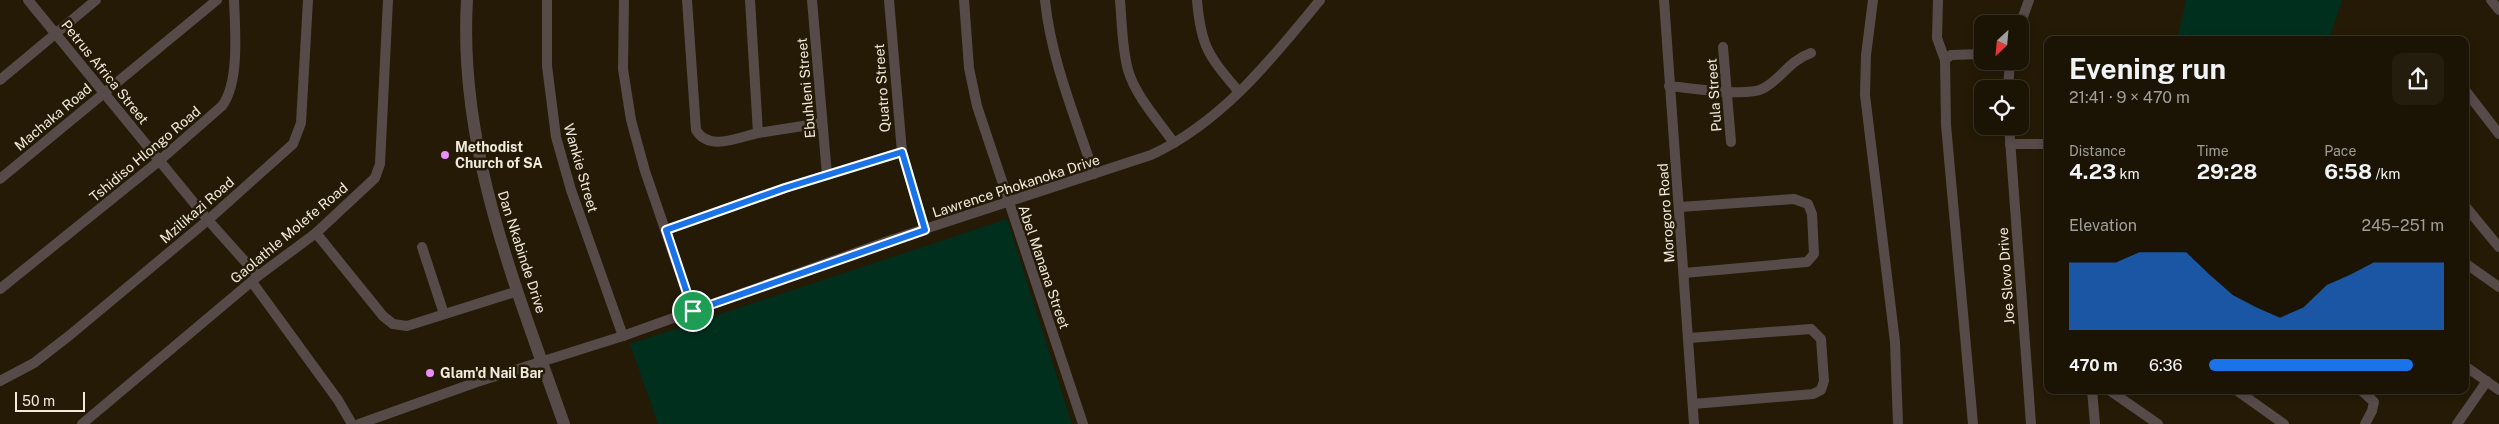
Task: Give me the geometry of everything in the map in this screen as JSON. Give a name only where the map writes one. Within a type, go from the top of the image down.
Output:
[{"type":"street","name":"Petrus Africa Street","points":[[28,0],[255,279],[338,400],[352,424]]},
{"type":"street","points":[[0,80],[96,0]]},
{"type":"street","name":"Machaka Road","points":[[0,179],[216,0]]},
{"type":"street","name":"Tshidiso Hlongo Road","points":[[0,289],[159,161],[216,111],[227,98],[233,78],[234,0]]},
{"type":"street","name":"Mzilikazi Road","points":[[0,381],[34,363],[208,220],[286,151],[297,138],[301,123],[308,0]]},
{"type":"street","name":"Gaolathle Molefe Road","points":[[82,424],[255,279],[316,232],[370,183],[379,171],[388,0]]},
{"type":"street","name":"Dan Nkabinde Drive","points":[[466,0],[467,64],[476,142],[492,212],[564,424]]},
{"type":"street","name":"Wankie Street","points":[[546,0],[547,66],[556,137],[571,190],[623,336]]},
{"type":"street","points":[[624,0],[623,69],[631,120],[645,171],[693,311]]},
{"type":"street","points":[[687,0],[696,130],[704,139],[716,142],[822,123]]},
{"type":"street","points":[[750,0],[758,133]]},
{"type":"street","name":"Ebuhleni Street","points":[[812,0],[826,175]]},
{"type":"street","name":"Quatro Street","points":[[889,0],[902,152],[925,230]]},
{"type":"street","name":"Abel Manana Street","points":[[964,0],[972,86],[1008,203],[1083,424]]},
{"type":"street","points":[[1045,0],[1049,35],[1058,67],[1094,174]]},
{"type":"street","points":[[1120,0],[1125,55],[1129,71],[1143,99],[1174,143]]},
{"type":"street","points":[[1197,0],[1201,36],[1206,48],[1214,62],[1239,92]]},
{"type":"street","name":"Morogoro Road","points":[[1664,0],[1694,424]]},
{"type":"street","points":[[1873,0],[1866,55],[1865,94],[1895,342],[1898,424]]},
{"type":"street","points":[[1938,0],[1937,38],[1945,60],[1946,125],[1973,424]]},
{"type":"street","points":[[2024,15],[2029,0]]},
{"type":"street","points":[[2491,0],[2499,10]]},
{"type":"street","name":"Lawrence Phokanoka Drive","points":[[359,424],[381,420],[477,382],[623,336],[925,230],[1151,155],[1174,143],[1218,112],[1239,92],[1314,2]]},
{"type":"street","name":"Pula Street","points":[[1724,47],[1731,142]]},
{"type":"street","points":[[1669,86],[1753,92],[1761,90],[1792,62],[1811,53]]},
{"type":"street","points":[[1945,60],[1952,55],[1974,54]]},
{"type":"street","points":[[2469,95],[2499,134]]},
{"type":"street","name":"Joe Slovo Drive","points":[[2010,135],[2031,424]]},
{"type":"street","points":[[2010,144],[2044,144]]},
{"type":"street","points":[[666,230],[826,175],[902,152]]},
{"type":"street","points":[[1680,207],[1794,199],[1803,200],[1808,204],[1812,214],[1814,254],[1807,262],[1684,273]]},
{"type":"street","points":[[2469,211],[2499,248]]},
{"type":"street","points":[[316,232],[383,316],[393,324],[407,326],[518,291]]},
{"type":"street","points":[[422,247],[444,314]]},
{"type":"street","points":[[2469,266],[2499,287]]},
{"type":"street","points":[[1689,338],[1808,329],[1820,336],[1823,354],[1824,385],[1816,393],[1693,404]]},
{"type":"street","points":[[2469,369],[2499,390]]},
{"type":"street","points":[[2457,424],[2487,381]]},
{"type":"street","points":[[2092,394],[2095,424]]},
{"type":"street","points":[[2116,394],[2158,424]]},
{"type":"street","points":[[2242,394],[2284,424]]},
{"type":"street","points":[[2365,394],[2374,402],[2372,411],[2365,424]]},
{"type":"green space","points":[[2186,0],[2342,0],[2330,36],[2178,36]]},
{"type":"green space","points":[[1007,219],[1072,424],[658,424],[630,344]]},
{"type":"place","name":"Methodist Church of SA","points":[[445,155]]},
{"type":"place","name":"Glam'd Nail Bar","points":[[430,373]]},
{"type":"route","points":[[902,152],[910,185],[925,230],[891,240],[693,311],[666,230],[785,188],[902,152]]}]
